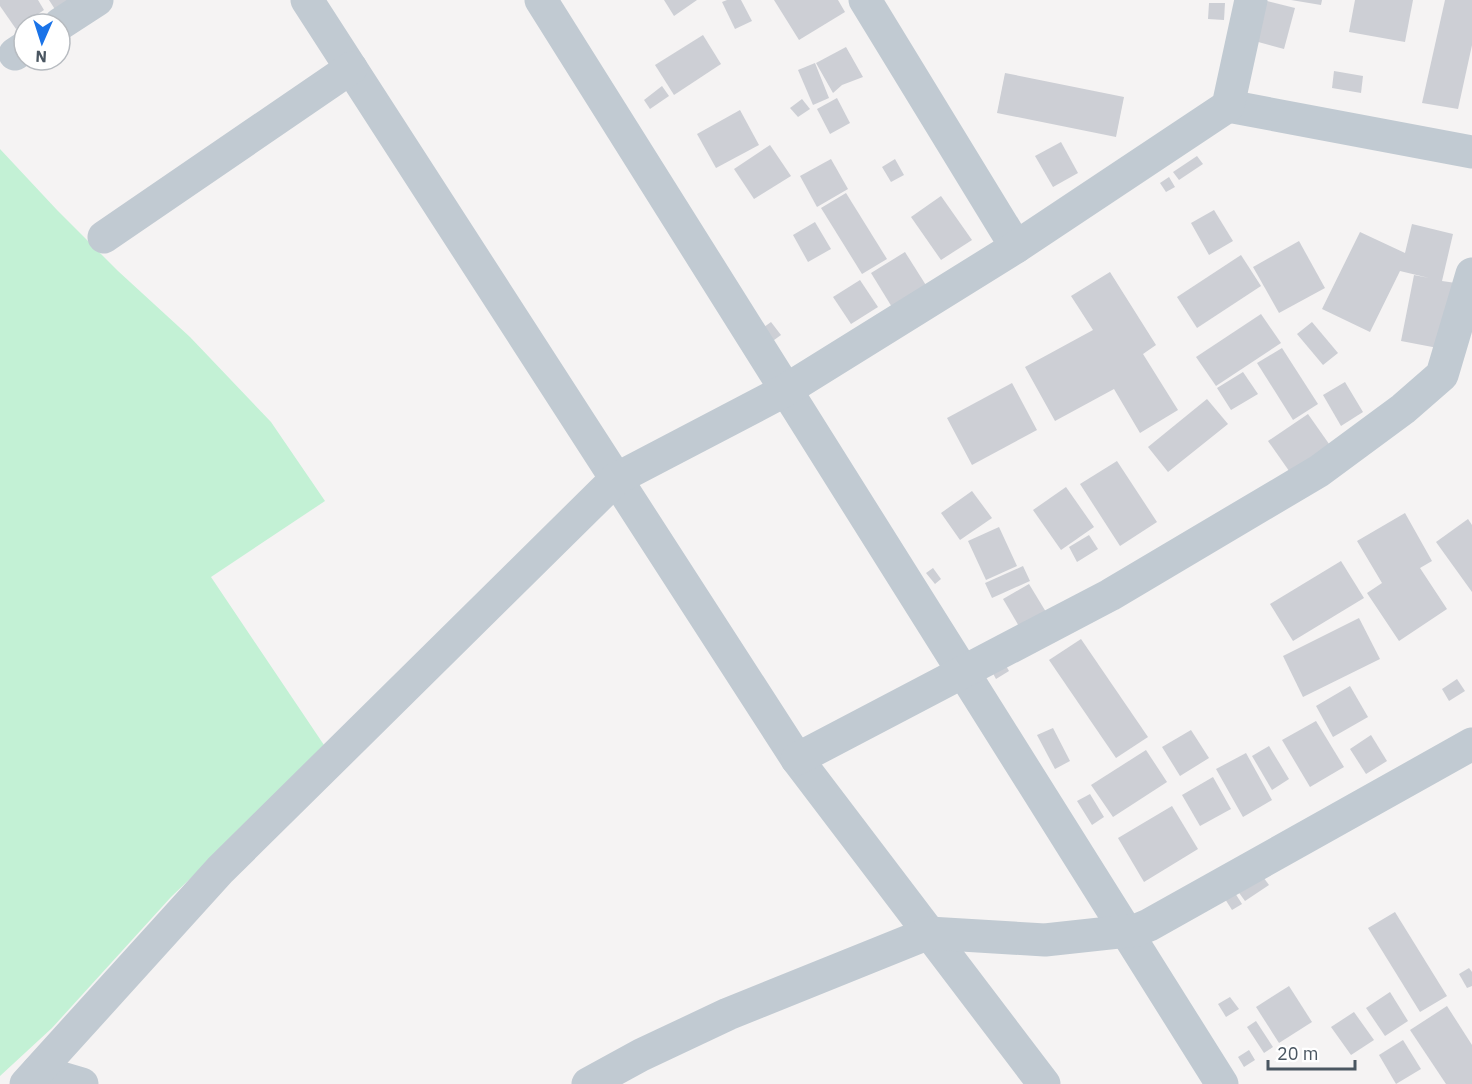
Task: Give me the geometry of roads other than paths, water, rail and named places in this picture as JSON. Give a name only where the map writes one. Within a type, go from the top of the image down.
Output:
[{"type":"street","points":[[72,16],[97,0]]},
{"type":"street","points":[[307,0],[797,759],[1044,1084]]},
{"type":"street","points":[[541,0],[1222,1084]]},
{"type":"street","points":[[865,0],[1016,247]]},
{"type":"street","points":[[32,1078],[220,870],[616,479],[786,390],[1016,247],[1228,106],[1251,0]]},
{"type":"street","points":[[104,237],[351,68]]},
{"type":"street","points":[[1228,106],[1472,152]]},
{"type":"street","points":[[797,759],[1110,595],[1319,471],[1396,415],[1443,375],[1472,274]]},
{"type":"street","points":[[588,1084],[641,1055],[728,1014],[929,933],[1045,940],[1126,932],[1149,925],[1472,744]]},
{"type":"street","points":[[32,1078],[82,1084]]}]
